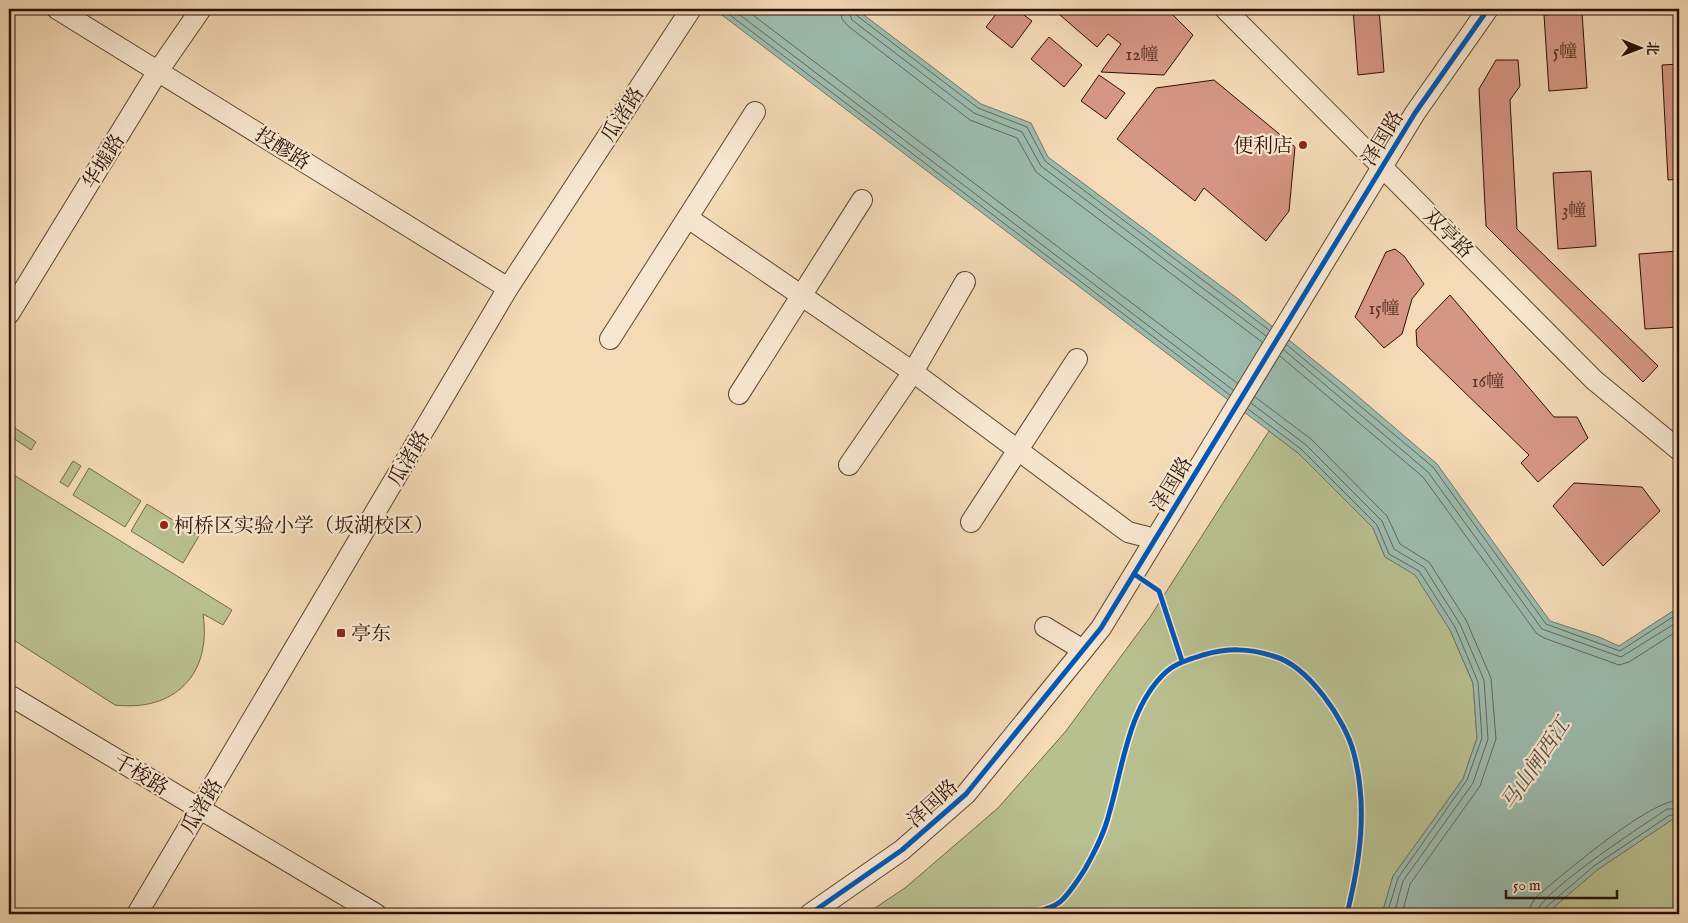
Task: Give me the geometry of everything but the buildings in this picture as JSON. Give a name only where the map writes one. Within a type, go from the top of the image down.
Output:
[{"type":"street","name":"投醪路","points":[[57,9],[508,288]]},
{"type":"street","name":"华墟路","points":[[9,314],[158,71],[200,9]]},
{"type":"street","name":"双亭路","points":[[1225,9],[1594,380],[1679,450]]},
{"type":"street","name":"泽国路","points":[[810,914],[902,850],[966,794],[1101,628],[1415,113],[1488,9]]},
{"type":"street","name":"瓜渚路","points":[[137,914],[508,288],[688,13]]},
{"type":"street","points":[[610,339],[755,112]]},
{"type":"street","points":[[739,394],[862,200]]},
{"type":"street","points":[[688,218],[913,372],[1128,532],[1155,539]]},
{"type":"street","points":[[849,464],[913,372],[965,282]]},
{"type":"street","points":[[971,522],[1077,359]]},
{"type":"street","points":[[1045,626],[1083,650]]},
{"type":"street","name":"千梭路","points":[[9,695],[376,914]]},
{"type":"green space","points":[[15,428],[36,442],[31,450],[10,436]]},
{"type":"green space","points":[[1269,431],[1298,453],[1373,528],[1385,557],[1415,574],[1450,630],[1473,683],[1477,738],[1463,779],[1393,876],[1382,914],[866,914],[905,888],[998,808],[1066,731],[1150,617]]},
{"type":"green space","points":[[73,461],[81,466],[68,487],[60,482]]},
{"type":"green space","points":[[89,468],[141,501],[125,527],[73,495]]},
{"type":"green space","points":[[9,472],[232,610],[223,625],[203,614],[204,635],[201,655],[195,671],[185,685],[172,695],[155,702],[136,706],[115,705],[9,637]]},
{"type":"green space","points":[[147,504],[199,536],[183,563],[131,531]]},
{"type":"green space","points":[[1673,819],[1679,821],[1679,914],[1546,914],[1597,870]]},
{"type":"water","name":"马山闸西江","points":[[714,9],[856,9],[981,104],[1031,123],[1048,157],[1237,298],[1347,387],[1437,464],[1550,621],[1599,637],[1619,646],[1679,607],[1679,821],[1673,819],[1597,870],[1546,914],[1382,914],[1393,876],[1463,779],[1477,738],[1473,683],[1450,630],[1415,575],[1385,557],[1373,528],[1298,453]]},
{"type":"cycle path","points":[[810,914],[902,850],[966,794],[1101,628],[1415,113],[1488,9]]},
{"type":"cycle path","points":[[1134,574],[1159,591],[1182,661]]},
{"type":"cycle path","points":[[1028,914],[1049,908],[1060,902],[1074,886],[1089,862],[1107,821],[1128,739],[1143,702],[1153,686],[1174,666],[1198,657],[1230,650],[1255,651],[1273,656],[1286,661],[1299,670],[1324,696],[1350,741],[1361,794],[1361,834],[1356,874],[1347,914]]},
{"type":"place","name":"便利店","points":[[1303,145]]},
{"type":"place","name":"柯桥区实验小学（坂湖校区）","points":[[164,525]]},
{"type":"place","name":"亭东","points":[[341,633]]}]
